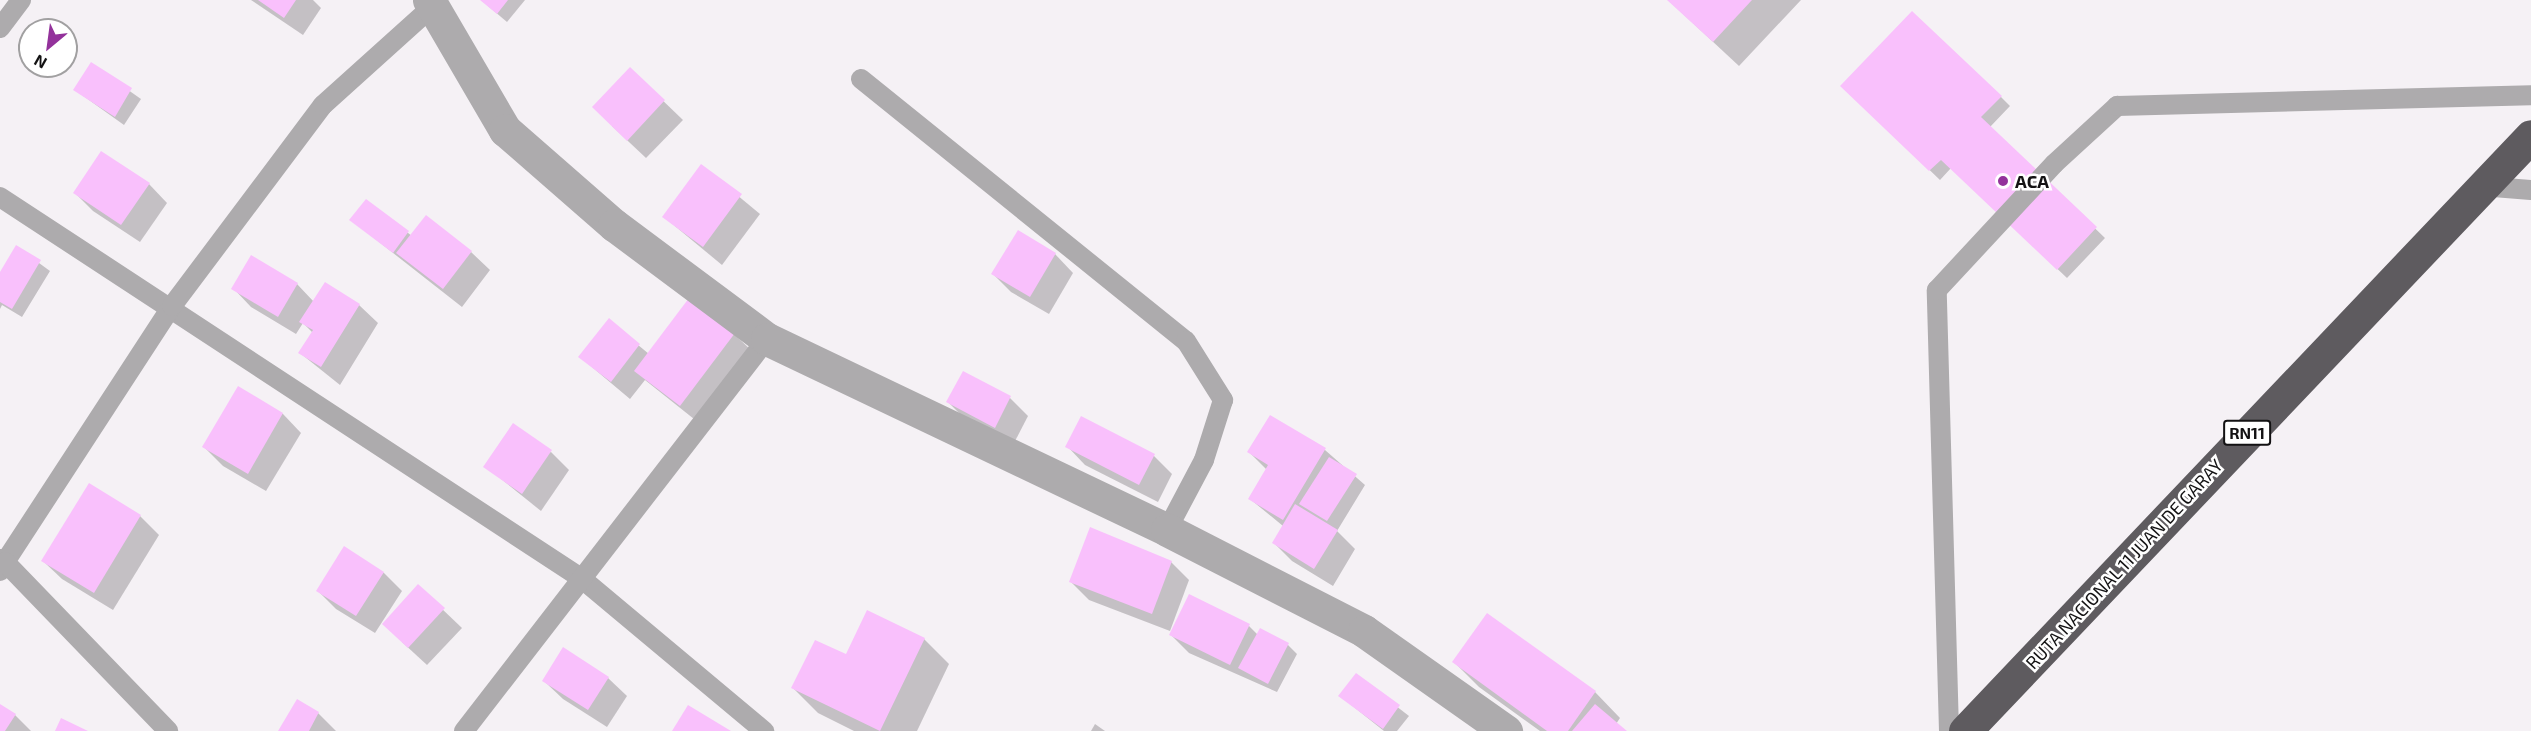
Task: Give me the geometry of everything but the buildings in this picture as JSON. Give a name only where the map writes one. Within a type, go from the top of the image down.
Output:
[{"type":"highway","name":"RUTA NACIONAL 11 JUAN DE GARAY","points":[[1965,731],[2531,136]]},
{"type":"street","points":[[430,4],[505,130],[614,225],[767,339],[1167,531],[1364,631],[1506,731]]},
{"type":"lane","points":[[0,28],[21,0]]},
{"type":"lane","points":[[168,731],[2,564],[172,306],[323,105],[430,4]]},
{"type":"lane","points":[[861,79],[1186,341],[1223,400],[1204,460],[1167,531]]},
{"type":"lane","points":[[1949,731],[1937,290],[2054,164],[2117,106],[2531,95]]},
{"type":"lane","points":[[2481,186],[2531,190]]},
{"type":"lane","points":[[0,197],[172,306],[581,578],[764,731]]},
{"type":"lane","points":[[464,731],[767,339]]},
{"type":"place","name":"ACA","points":[[2003,181]]}]
